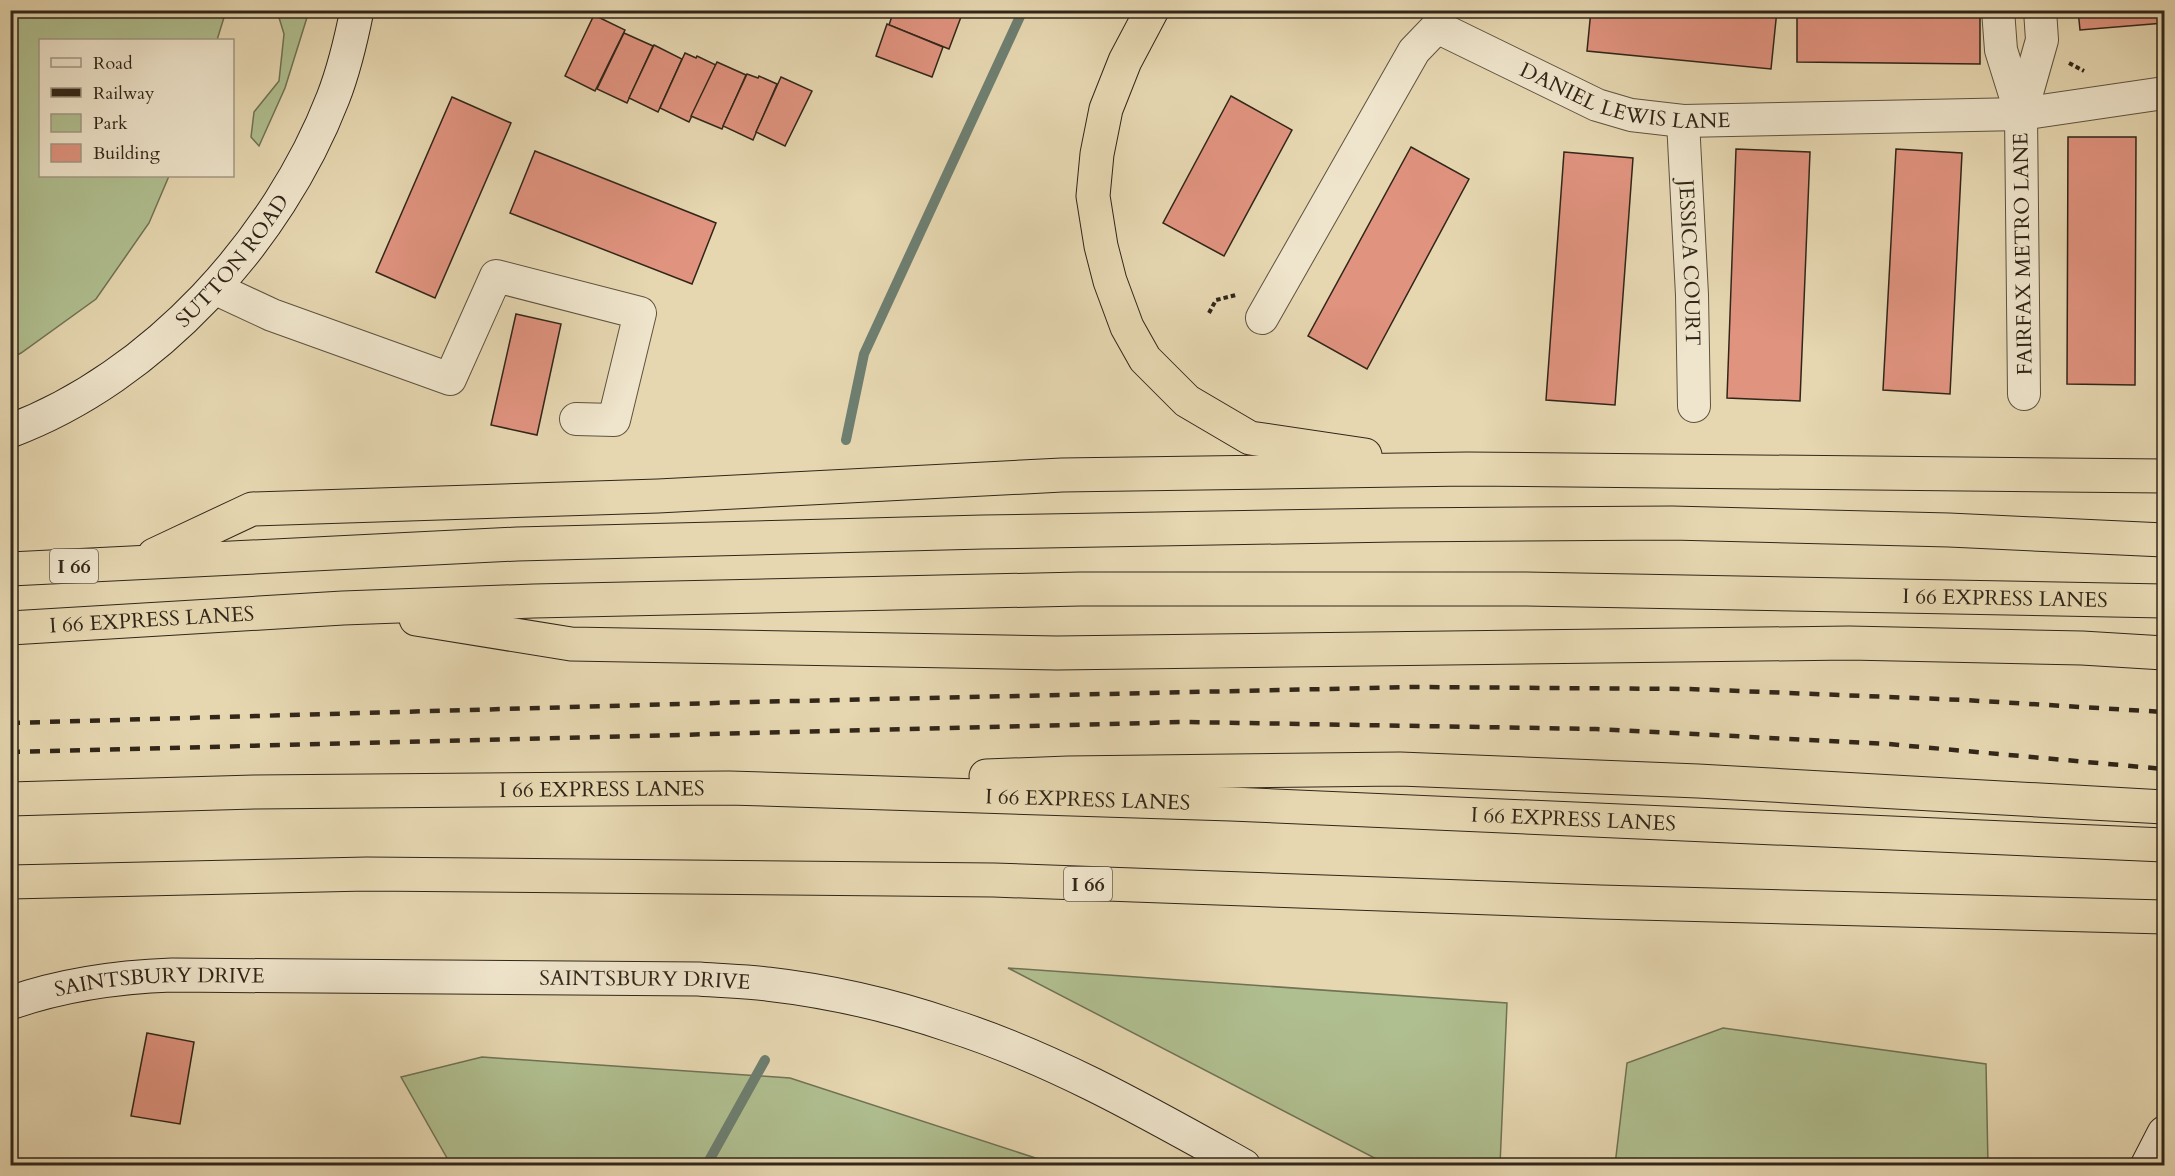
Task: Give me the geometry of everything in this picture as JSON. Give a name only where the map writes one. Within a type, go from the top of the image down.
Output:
[{"type":"highway","points":[[1152,10],[1125,61],[1106,109],[1097,154],[1093,196],[1101,246],[1110,281],[1127,327],[1145,358],[1187,401],[1250,438],[1467,469]]},
{"type":"highway","points":[[138,562],[252,508],[658,496],[1062,475],[1467,469],[2164,476]]},
{"type":"highway","name":"I 66","points":[[10,569],[517,544],[983,532],[1406,525],[1672,523],[1949,530],[2164,540]]},
{"type":"highway","name":"I 66 EXPRESS LANES","points":[[10,627],[343,608],[534,601],[1080,589],[1526,589],[2164,601]]},
{"type":"highway","points":[[343,608],[571,644],[1058,653],[1849,643],[2082,648],[2164,653]]},
{"type":"highway","points":[[729,788],[1068,773],[1400,769],[1698,781],[2164,807]]},
{"type":"highway","name":"I 66 EXPRESS LANES","points":[[10,799],[254,792],[729,788],[1242,804],[2164,845]]},
{"type":"highway","name":"I 66","points":[[10,882],[367,874],[994,880],[1600,902],[2164,917]]},
{"type":"street","name":"SUTTON ROAD","points":[[10,431],[85,395],[132,363],[170,333],[214,288],[283,197],[311,147],[333,98],[350,46],[357,10]]},
{"type":"street","name":"FAIRFAX METRO LANE","points":[[1998,10],[2001,50],[2021,114]]},
{"type":"street","name":"FAIRFAX METRO LANE","points":[[2024,394],[2021,114],[2042,40],[2040,10]]},
{"type":"street","name":"DANIEL LEWIS LANE","points":[[1262,318],[1414,51],[1437,27],[1597,105],[1631,115],[1683,121],[2021,114],[2164,93]]},
{"type":"street","name":"JESSICA COURT","points":[[1683,121],[1692,295],[1694,406]]},
{"type":"street","points":[[214,288],[272,315],[450,379],[496,276],[640,313],[614,420],[576,419]]},
{"type":"street","name":"SAINTSBURY DRIVE","points":[[10,1003],[67,986],[127,976],[699,979],[766,984],[850,998],[950,1025],[1071,1075],[1137,1107],[1244,1166]]},
{"type":"street","points":[[2147,1166],[2164,1133]]},
{"type":"green space","points":[[11,10],[226,11],[217,39],[39,39],[39,177],[169,177],[149,223],[96,299],[11,358]]},
{"type":"green space","points":[[277,11],[309,11],[285,88],[259,146],[251,137],[254,112],[279,81],[284,34]]},
{"type":"green space","points":[[1008,968],[1507,1003],[1500,1165],[1388,1165]]},
{"type":"green space","points":[[1723,1028],[1986,1064],[1988,1165],[1615,1165],[1627,1063]]},
{"type":"green space","points":[[482,1057],[790,1078],[1057,1165],[451,1165],[401,1077]]},
{"type":"building","points":[[894,10],[942,10],[961,17],[949,49],[889,25]]},
{"type":"building","points":[[1591,10],[1777,10],[1771,69],[1587,51]]},
{"type":"building","points":[[1797,10],[1980,10],[1980,64],[1797,62]]},
{"type":"building","points":[[2078,10],[2164,10],[2164,23],[2080,30]]},
{"type":"building","points":[[594,15],[625,30],[595,91],[565,76]]},
{"type":"building","points":[[887,24],[943,47],[932,77],[876,56]]},
{"type":"building","points":[[624,33],[653,46],[627,103],[597,89]]},
{"type":"building","points":[[654,45],[682,59],[658,112],[629,98]]},
{"type":"building","points":[[685,53],[716,65],[689,122],[660,108]]},
{"type":"building","points":[[717,62],[746,75],[722,129],[691,116]]},
{"type":"building","points":[[747,74],[758,78],[759,76],[777,84],[753,140],[723,126]]},
{"type":"building","points":[[781,77],[812,91],[785,146],[756,132]]},
{"type":"building","points":[[1231,96],[1292,130],[1224,256],[1163,223]]},
{"type":"building","points":[[452,97],[511,123],[435,298],[376,272]]},
{"type":"building","points":[[2068,137],[2136,137],[2135,385],[2067,384]]},
{"type":"building","points":[[1411,147],[1469,179],[1367,369],[1308,336]]},
{"type":"building","points":[[1736,149],[1810,152],[1800,401],[1727,398]]},
{"type":"building","points":[[1896,149],[1962,153],[1950,394],[1883,390]]},
{"type":"building","points":[[535,151],[716,223],[692,284],[510,213]]},
{"type":"building","points":[[1564,152],[1633,158],[1615,405],[1546,400]]},
{"type":"building","points":[[516,314],[561,324],[537,435],[491,425]]},
{"type":"building","points":[[147,1033],[194,1042],[180,1124],[131,1116]]},
{"type":"waterway","points":[[846,440],[864,354],[1023,10]]},
{"type":"waterway","points":[[706,1166],[765,1060]]},
{"type":"railway","points":[[10,723],[750,702],[1414,687],[1690,689],[1964,700],[2164,712]]},
{"type":"railway","points":[[10,752],[1184,722],[1596,729],[1888,744],[2164,769]]}]
